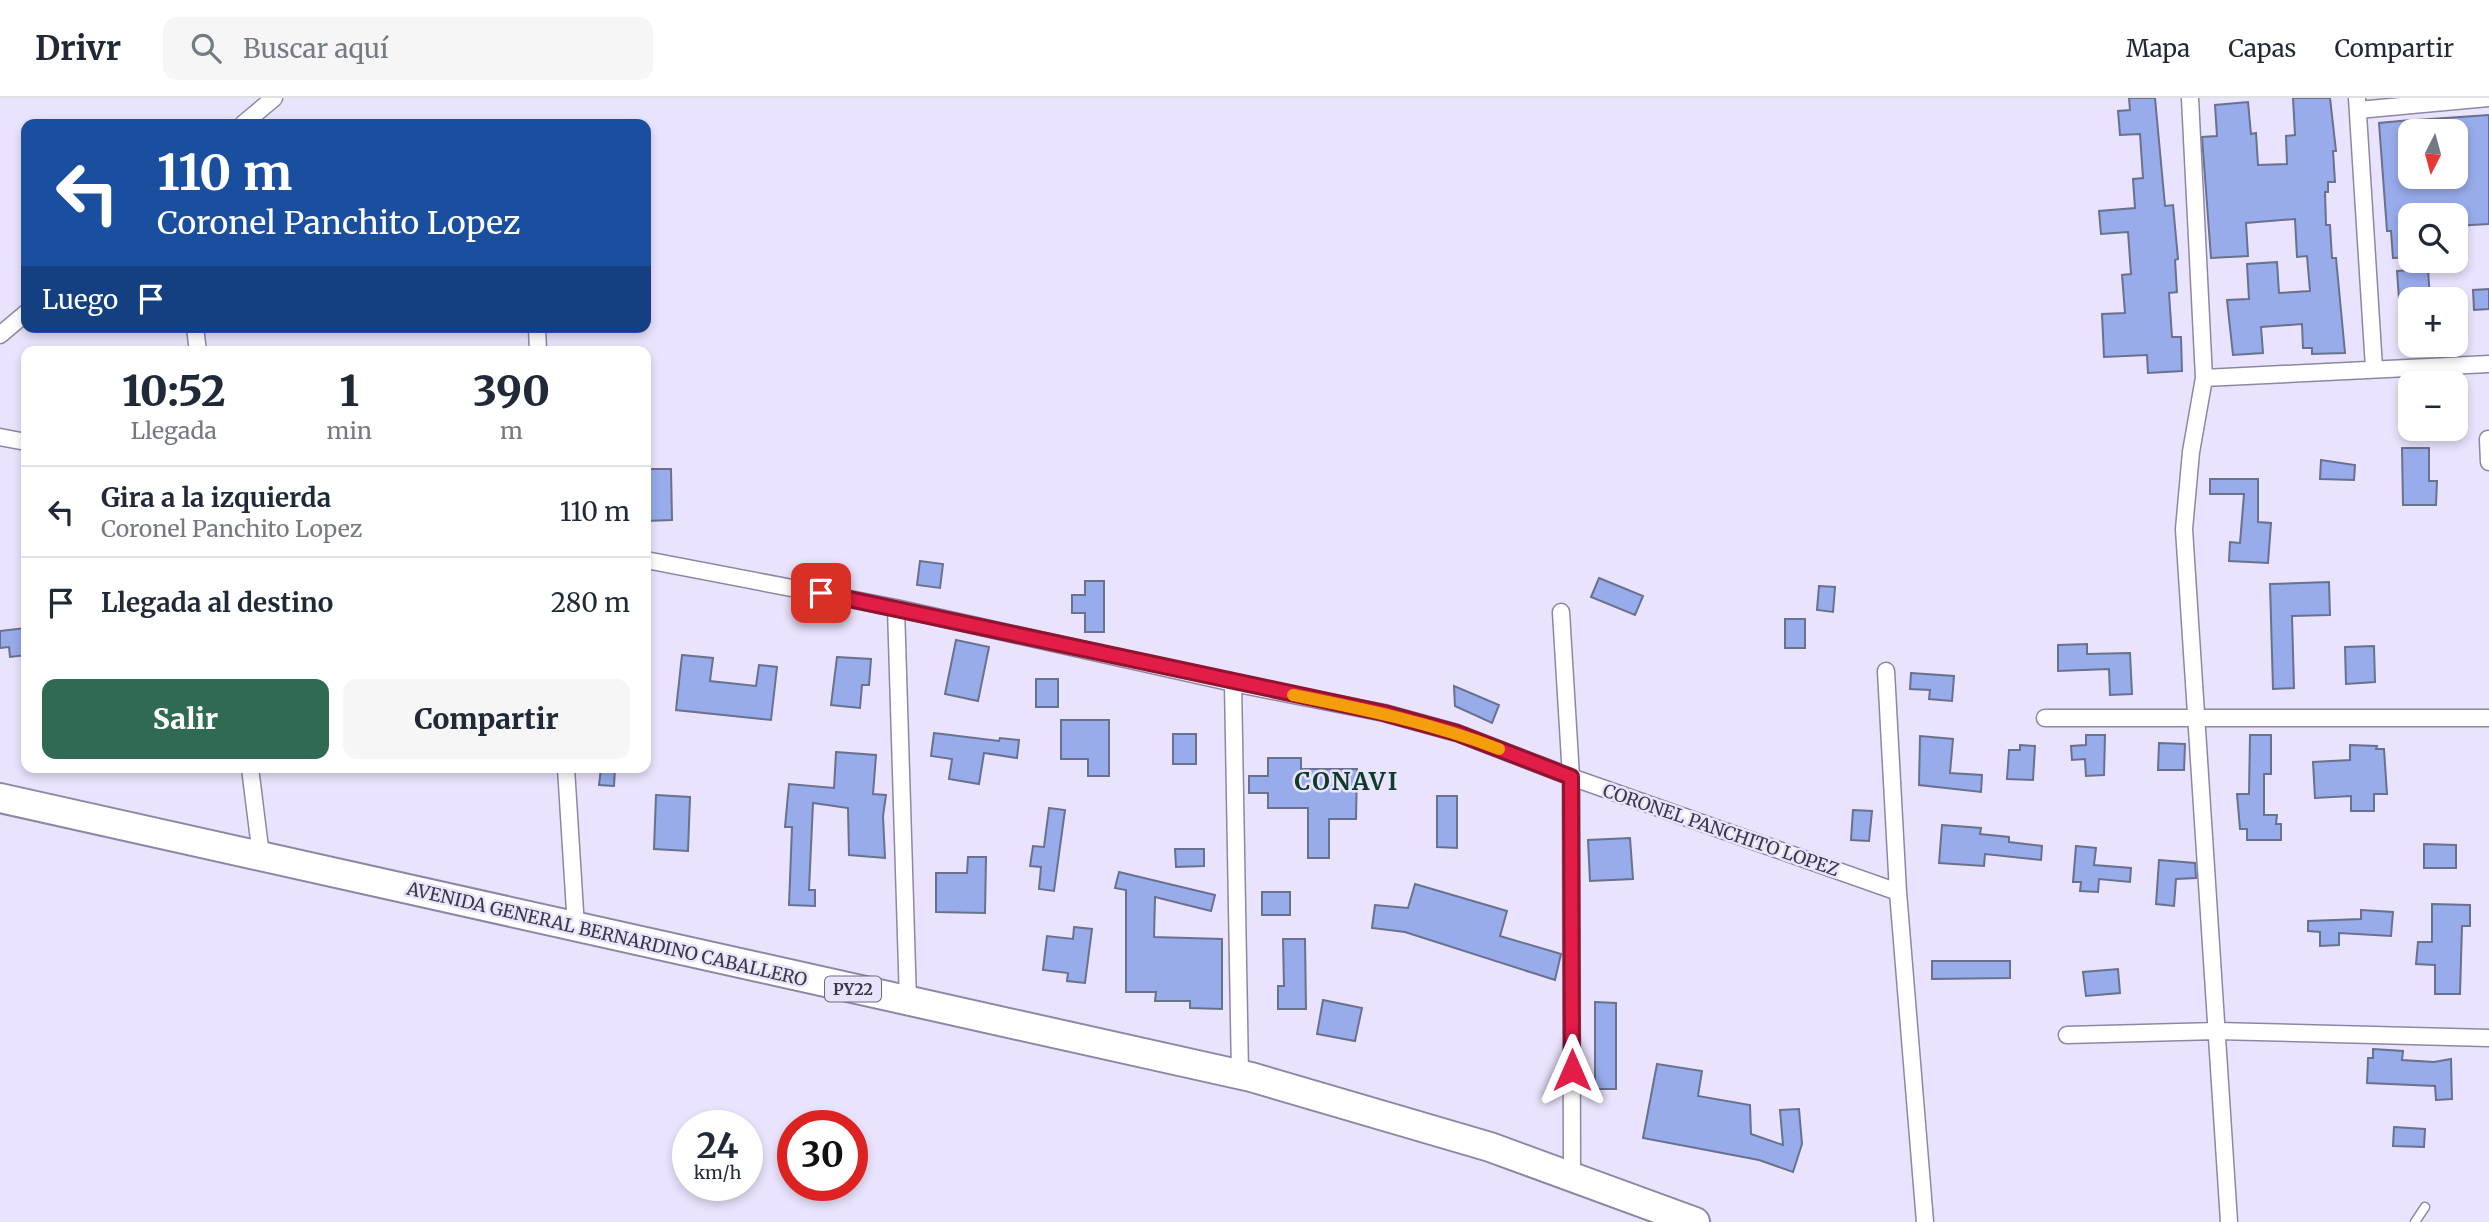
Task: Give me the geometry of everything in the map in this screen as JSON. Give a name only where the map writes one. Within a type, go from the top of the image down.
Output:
[{"type":"highway","name":"AVENIDA GENERAL BERNARDINO CABALLERO","points":[[0,798],[1240,1074],[1490,1147],[1695,1222]]},
{"type":"street","points":[[249,119],[274,98]]},
{"type":"street","points":[[2190,98],[2204,379],[2191,452],[2185,529],[2229,1222]]},
{"type":"street","points":[[2374,368],[2357,104],[2489,98]]},
{"type":"street","points":[[0,335],[21,317]]},
{"type":"street","points":[[2204,379],[2489,364]]},
{"type":"street","points":[[0,437],[21,441]]},
{"type":"street","points":[[2488,439],[2489,463]]},
{"type":"street","name":"CORONEL PANCHITO LOPEZ","points":[[651,560],[896,608],[1233,683],[1384,713],[1457,733],[1571,777],[1898,892]]},
{"type":"street","points":[[896,608],[908,1001]]},
{"type":"street","points":[[1562,612],[1571,777],[1572,1177]]},
{"type":"street","points":[[1886,671],[1898,892],[1925,1222]]},
{"type":"street","points":[[1233,683],[1240,1074]]},
{"type":"street","points":[[2045,718],[2489,718]]},
{"type":"street","points":[[251,773],[261,856]]},
{"type":"street","points":[[566,773],[576,927]]},
{"type":"street","points":[[2067,1035],[2217,1031],[2489,1038]]},
{"type":"lane","points":[[2415,1222],[2425,1207]]},
{"type":"building","points":[[2129,98],[2155,98],[2165,206],[2173,205],[2178,259],[2175,260],[2177,292],[2169,293],[2172,337],[2181,337],[2182,371],[2148,373],[2147,355],[2104,357],[2102,314],[2125,313],[2122,275],[2131,274],[2128,232],[2101,234],[2099,211],[2135,208],[2133,179],[2143,178],[2140,134],[2120,135],[2118,111],[2130,110]]},
{"type":"building","points":[[2293,98],[2330,98],[2336,151],[2333,151],[2335,182],[2328,182],[2328,192],[2325,192],[2326,225],[2330,225],[2332,258],[2336,258],[2345,353],[2312,354],[2312,348],[2303,348],[2302,324],[2261,327],[2263,353],[2233,355],[2227,300],[2249,299],[2247,264],[2277,262],[2279,293],[2310,291],[2307,256],[2297,257],[2295,219],[2246,223],[2248,256],[2211,258],[2202,137],[2217,136],[2215,105],[2248,102],[2251,134],[2256,133],[2258,165],[2287,164],[2286,136],[2295,135]]},
{"type":"building","points":[[2489,115],[2489,224],[2468,225],[2468,203],[2398,203],[2398,258],[2393,258],[2391,231],[2387,231],[2379,123],[2398,121],[2398,189],[2468,189],[2468,119],[2431,119]]},
{"type":"building","points":[[2397,271],[2428,273],[2429,287],[2398,287]]},
{"type":"building","points":[[2489,289],[2489,309],[2474,310],[2473,290]]},
{"type":"building","points":[[2402,448],[2429,448],[2429,481],[2437,481],[2436,505],[2403,505]]},
{"type":"building","points":[[2321,460],[2355,465],[2354,480],[2320,479]]},
{"type":"building","points":[[651,469],[671,469],[672,520],[651,521]]},
{"type":"building","points":[[2210,479],[2258,479],[2258,522],[2271,523],[2268,563],[2229,561],[2230,542],[2240,543],[2244,494],[2210,494]]},
{"type":"building","points":[[920,561],[943,564],[940,588],[917,585]]},
{"type":"building","points":[[1599,578],[1643,596],[1635,615],[1591,597]]},
{"type":"building","points":[[1085,581],[1104,581],[1104,632],[1085,632],[1085,613],[1072,613],[1072,595],[1085,595]]},
{"type":"building","points":[[2329,582],[2330,615],[2292,616],[2294,688],[2273,689],[2270,584]]},
{"type":"building","points":[[1819,586],[1835,587],[1833,612],[1817,610]]},
{"type":"building","points":[[1785,619],[1805,619],[1805,648],[1785,648]]},
{"type":"building","points":[[21,628],[21,656],[10,657],[9,647],[0,648],[0,631]]},
{"type":"building","points":[[956,640],[989,647],[978,701],[945,694]]},
{"type":"building","points":[[2087,644],[2087,654],[2130,653],[2132,694],[2110,695],[2109,669],[2058,671],[2058,645]]},
{"type":"building","points":[[2374,646],[2375,682],[2346,684],[2345,647]]},
{"type":"building","points":[[682,655],[713,658],[710,681],[756,686],[759,665],[777,667],[771,720],[676,710]]},
{"type":"building","points":[[837,657],[871,659],[869,685],[862,685],[860,708],[831,705]]},
{"type":"building","points":[[1911,673],[1954,676],[1952,701],[1929,699],[1930,690],[1910,689]]},
{"type":"building","points":[[1036,679],[1058,679],[1058,707],[1036,707]]},
{"type":"building","points":[[1454,686],[1499,705],[1492,723],[1455,706]]},
{"type":"building","points":[[1061,720],[1109,720],[1109,776],[1088,776],[1088,759],[1061,759]]},
{"type":"building","points":[[934,733],[999,741],[1000,738],[1019,740],[1017,758],[984,753],[979,784],[949,779],[952,759],[931,756]]},
{"type":"building","points":[[1173,734],[1196,734],[1196,764],[1173,764]]},
{"type":"building","points":[[2086,735],[2105,735],[2104,775],[2086,776],[2085,759],[2072,760],[2071,746],[2086,745]]},
{"type":"building","points":[[2250,735],[2271,735],[2271,774],[2264,774],[2264,815],[2277,815],[2276,824],[2281,824],[2281,840],[2247,840],[2247,829],[2240,829],[2237,794],[2249,794]]},
{"type":"building","points":[[1920,736],[1953,739],[1950,773],[1982,775],[1981,792],[1919,785]]},
{"type":"building","points":[[2159,743],[2185,744],[2184,770],[2158,770]]},
{"type":"building","points":[[2020,745],[2035,746],[2033,780],[2007,779],[2009,750],[2020,750]]},
{"type":"building","points":[[2350,745],[2377,746],[2376,749],[2384,749],[2387,794],[2374,794],[2374,811],[2351,811],[2351,796],[2315,798],[2313,762],[2350,760]]},
{"type":"building","points":[[836,752],[876,755],[873,794],[886,795],[883,816],[885,858],[849,855],[848,808],[813,803],[809,890],[815,890],[815,906],[789,905],[792,827],[785,827],[789,784],[834,788]]},
{"type":"building","points":[[1268,758],[1301,758],[1301,769],[1357,769],[1356,819],[1329,819],[1329,858],[1308,858],[1308,808],[1268,808],[1268,793],[1249,793],[1249,776],[1268,776]]},
{"type":"building","points":[[600,773],[615,773],[614,786],[599,785]]},
{"type":"building","points":[[656,795],[690,797],[688,851],[654,849]]},
{"type":"building","points":[[1437,796],[1457,796],[1457,848],[1437,847]]},
{"type":"building","points":[[1049,808],[1065,810],[1054,891],[1039,889],[1041,867],[1030,866],[1033,846],[1044,847]]},
{"type":"building","points":[[1853,810],[1872,811],[1869,841],[1851,840]]},
{"type":"building","points":[[1942,825],[1981,828],[1980,834],[2009,837],[2009,842],[2042,846],[2041,860],[1985,854],[1984,866],[1939,863]]},
{"type":"building","points":[[1630,838],[1633,879],[1590,881],[1588,840]]},
{"type":"building","points":[[2424,844],[2456,845],[2456,868],[2424,868]]},
{"type":"building","points":[[2076,846],[2096,848],[2094,865],[2131,868],[2130,882],[2099,879],[2098,892],[2080,891],[2081,882],[2073,882]]},
{"type":"building","points":[[1175,849],[1204,849],[1204,866],[1176,867]]},
{"type":"building","points":[[968,857],[986,857],[985,913],[936,912],[936,873],[967,873]]},
{"type":"building","points":[[2159,860],[2195,863],[2196,878],[2176,879],[2174,906],[2156,904]]},
{"type":"building","points":[[1119,872],[1215,895],[1211,911],[1155,897],[1154,937],[1222,939],[1222,1009],[1190,1008],[1190,1001],[1155,1001],[1156,992],[1126,992],[1126,890],[1115,888]]},
{"type":"building","points":[[1415,884],[1507,911],[1500,936],[1561,954],[1555,980],[1405,932],[1372,928],[1375,905],[1408,908]]},
{"type":"building","points":[[1262,892],[1290,892],[1290,915],[1262,915]]},
{"type":"building","points":[[2432,904],[2470,905],[2470,926],[2462,926],[2460,994],[2435,994],[2435,965],[2416,964],[2418,942],[2432,942]]},
{"type":"building","points":[[2361,910],[2393,912],[2391,936],[2339,933],[2339,945],[2320,946],[2320,932],[2308,931],[2308,921],[2361,919]]},
{"type":"building","points":[[1074,927],[1092,929],[1085,983],[1067,981],[1068,973],[1043,970],[1047,936],[1073,939]]},
{"type":"building","points":[[1283,939],[1305,939],[1306,1009],[1278,1009],[1278,986],[1284,986]]},
{"type":"building","points":[[1932,961],[2010,961],[2010,978],[1932,979]]},
{"type":"building","points":[[2118,969],[2120,993],[2086,996],[2083,972]]},
{"type":"building","points":[[1323,1000],[1362,1008],[1355,1041],[1317,1034]]},
{"type":"building","points":[[1595,1002],[1616,1003],[1616,1089],[1595,1089]]},
{"type":"building","points":[[2373,1049],[2403,1051],[2402,1060],[2434,1062],[2451,1059],[2452,1099],[2436,1100],[2435,1086],[2367,1083],[2368,1058],[2373,1058]]},
{"type":"building","points":[[1657,1064],[1702,1071],[1698,1096],[1750,1105],[1751,1134],[1783,1145],[1780,1110],[1799,1109],[1802,1144],[1793,1172],[1759,1160],[1643,1138]]},
{"type":"building","points":[[2394,1127],[2425,1129],[2424,1147],[2393,1146]]},
{"type":"slow traffic","points":[[1293,695],[1384,713],[1457,733],[1499,749]]},
{"type":"district","name":"CONAVI","points":[[1347,781]]},
{"type":"route","points":[[821,593],[1233,683],[1384,713],[1457,733],[1571,777],[1572,1070]]}]
